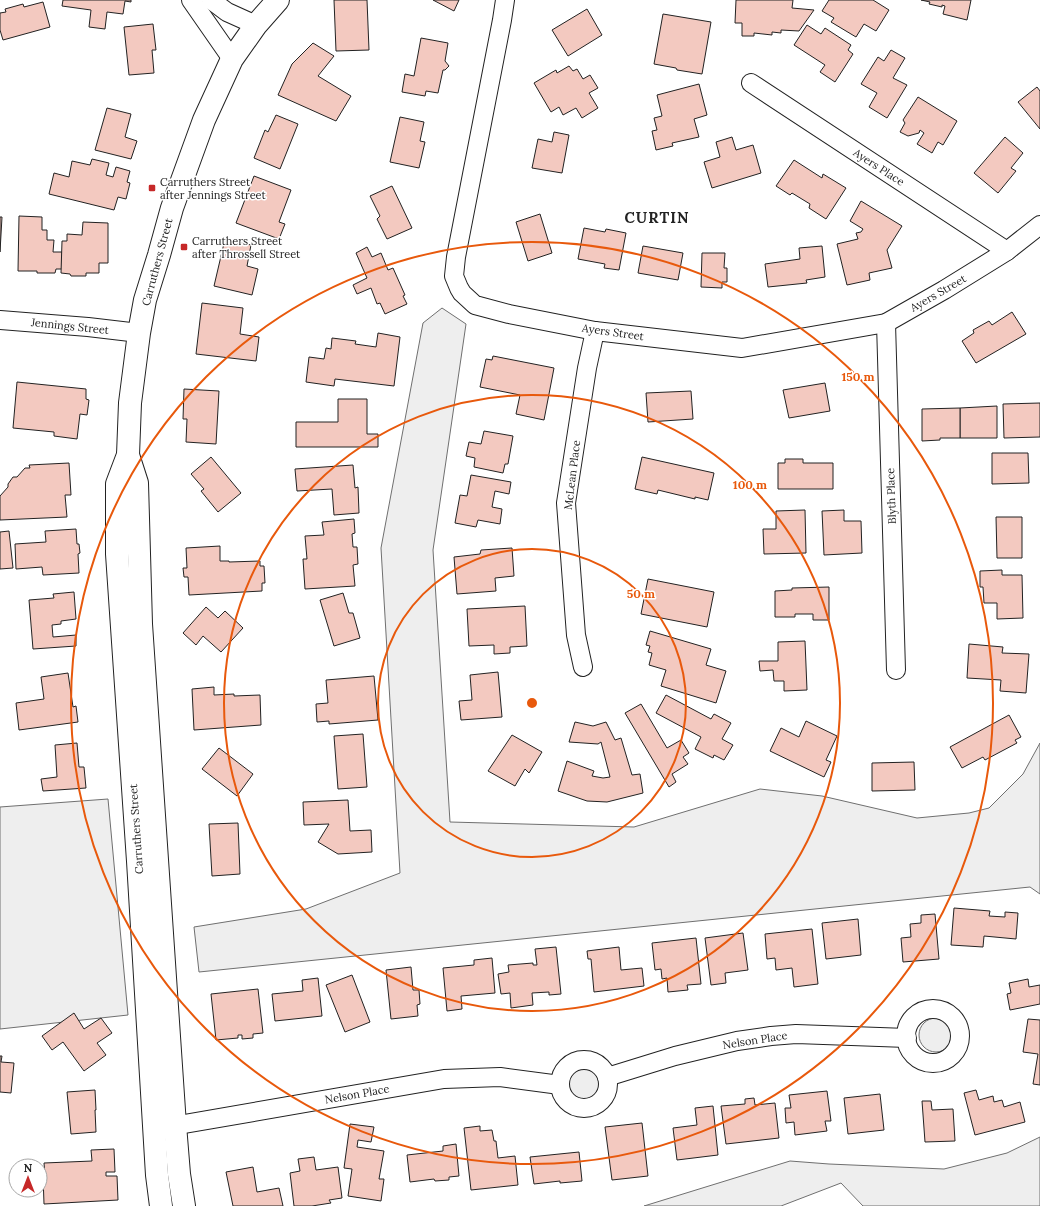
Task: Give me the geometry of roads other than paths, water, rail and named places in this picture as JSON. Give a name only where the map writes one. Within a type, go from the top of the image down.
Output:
[{"type":"main road","name":"Carruthers Street","points":[[161,1206],[157,1176],[165,1127],[141,624],[137,483],[128,455],[130,403],[145,300],[172,208],[204,120],[232,59],[256,25],[278,0]]},
{"type":"main road","name":"Carruthers Street","points":[[165,1127],[179,1174],[184,1206]]},
{"type":"street","points":[[191,0],[232,59]]},
{"type":"street","points":[[211,0],[227,12],[256,25]]},
{"type":"street","name":"Ayers Street","points":[[505,0],[456,257],[454,276],[459,288],[475,305],[509,314],[595,331],[742,348],[886,322],[944,290],[1007,251],[1040,225]]},
{"type":"street","name":"Ayers Place","points":[[751,83],[1007,251]]},
{"type":"street","name":"Jennings Street","points":[[0,320],[88,327],[139,333]]},
{"type":"street","name":"Blyth Place","points":[[886,322],[896,670]]},
{"type":"street","name":"McLean Place","points":[[583,667],[576,635],[566,503],[595,331]]},
{"type":"street","name":"Nelson Place","points":[[607,1077],[675,1056],[737,1041],[771,1036],[796,1034],[906,1038]]},
{"type":"street","points":[[583,1060],[595,1063],[604,1071],[607,1077],[607,1090],[605,1095],[602,1100],[591,1107],[578,1107],[568,1101],[561,1091],[561,1078],[566,1068],[571,1064],[583,1060]]},
{"type":"street","name":"Nelson Place","points":[[165,1127],[444,1079],[500,1076],[560,1085]]},
{"type":"place","name":"Carruthers Street after Jennings Street","points":[[152,188]]},
{"type":"place","name":"Carruthers Street after Throssell Street","points":[[184,247]]},
{"type":"district","name":"CURTIN","points":[[657,218]]}]
